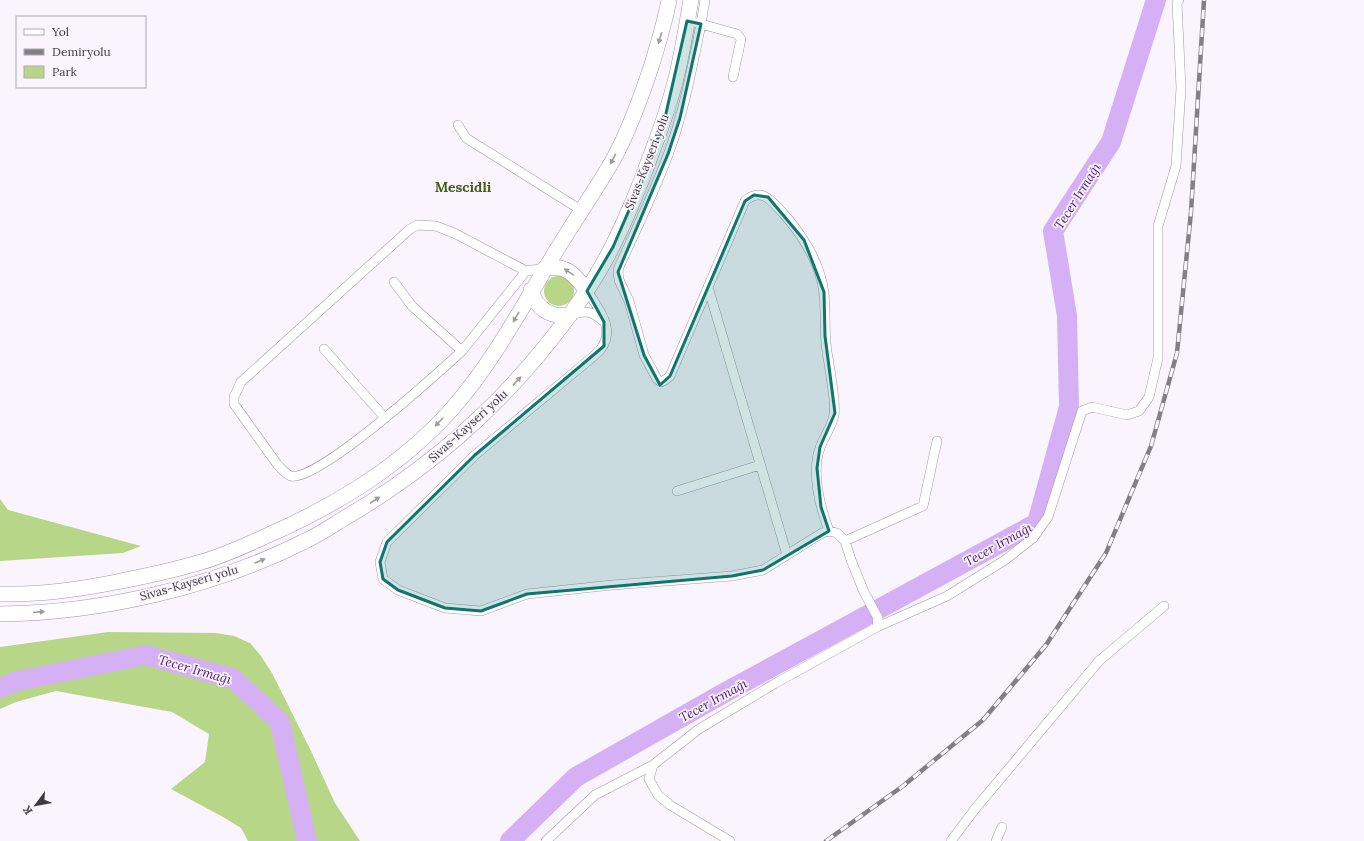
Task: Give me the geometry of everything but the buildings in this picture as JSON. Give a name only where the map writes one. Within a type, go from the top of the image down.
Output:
[{"type":"highway","name":"Sivas-Kayseri yolu","points":[[0,614],[24,614],[86,607],[155,595],[206,581],[246,566],[304,542],[378,498],[402,482],[458,438],[489,409],[529,367],[587,291],[613,247],[643,178],[666,115],[679,66],[694,22],[691,0]]},
{"type":"highway","name":"Sivas-Kayseri yolu","points":[[0,594],[50,592],[85,587],[162,573],[204,562],[289,526],[343,498],[384,471],[418,444],[451,410],[500,346],[531,290],[612,161],[630,125],[644,89],[665,19],[665,1]]},
{"type":"highway","points":[[545,268],[558,267],[568,270],[576,277],[587,291]]},
{"type":"highway","points":[[531,290],[535,301],[548,313],[557,316],[570,315]]},
{"type":"street","points":[[705,0],[694,22],[690,78],[680,118],[652,194],[619,267],[619,280],[629,301],[644,355],[657,379],[661,382],[670,376],[745,201],[754,195],[768,197],[787,217],[804,240],[813,257],[820,275],[824,292],[825,336],[832,374],[835,413],[832,425],[820,447],[816,468],[821,507],[829,531]]},
{"type":"street","points":[[546,841],[594,795],[653,765],[699,729],[878,623],[947,596],[1005,560],[1033,538],[1048,518],[1082,411],[1092,407],[1127,415],[1139,412],[1148,397],[1158,358],[1158,226],[1176,166],[1181,88],[1178,0]]},
{"type":"street","points":[[694,22],[737,34],[741,38],[733,76]]},
{"type":"street","points":[[458,125],[466,138],[581,210]]},
{"type":"street","points":[[526,271],[462,351],[433,378],[349,446],[310,472],[291,476],[284,472],[234,404],[234,397],[241,382],[410,228],[417,224],[436,226],[456,234],[526,271],[545,268]]},
{"type":"street","points":[[526,271],[531,290]]},
{"type":"street","points":[[394,282],[412,306],[462,351]]},
{"type":"street","points":[[708,287],[786,555]]},
{"type":"street","points":[[587,291],[598,307],[606,330],[606,341],[601,350],[475,454],[387,542],[380,562],[383,579],[398,590],[445,608],[480,611],[527,594],[612,585],[732,576],[763,570],[822,533],[829,531],[837,533],[845,541],[851,560],[878,623]]},
{"type":"street","points":[[570,315],[580,311],[589,311],[604,322]]},
{"type":"street","points":[[324,349],[385,418]]},
{"type":"street","points":[[845,541],[923,506],[937,441]]},
{"type":"street","points":[[676,491],[760,465]]},
{"type":"street","points":[[951,841],[975,809],[1100,660],[1164,606]]},
{"type":"street","points":[[653,765],[649,779],[658,795],[670,805],[730,841]]},
{"type":"street","points":[[996,841],[1002,827]]},
{"type":"highlighted area","points":[[687,21],[701,24],[680,118],[668,154],[618,272],[644,355],[660,385],[670,376],[745,201],[754,195],[768,197],[804,240],[824,292],[825,336],[835,413],[820,447],[817,468],[821,507],[829,531],[763,570],[732,576],[527,594],[481,611],[445,608],[398,590],[383,579],[380,562],[387,542],[475,455],[604,346],[604,322],[587,291],[613,247],[643,178],[664,122]]},
{"type":"green space","points":[[559,276],[565,277],[573,285],[573,297],[565,305],[559,306],[553,305],[545,297],[544,291],[545,285],[553,277]]},
{"type":"green space","points":[[0,499],[8,510],[141,546],[123,553],[0,561]]},
{"type":"green space","points":[[108,632],[216,633],[234,636],[250,643],[272,673],[335,803],[360,841],[248,841],[241,828],[171,789],[205,762],[209,734],[172,712],[56,691],[16,702],[0,709],[0,647]]},
{"type":"waterway","name":"Tecer Irmağı","points":[[510,841],[576,777],[724,693],[1037,523],[1069,407],[1067,316],[1053,231],[1111,142],[1156,0]]},
{"type":"waterway","name":"Tecer Irmağı","points":[[0,688],[17,681],[146,655],[234,679],[280,722],[307,841]]},
{"type":"railway","points":[[826,841],[903,786],[983,720],[1046,645],[1106,553],[1151,446],[1177,353],[1191,212],[1204,0]]},
{"type":"district","name":"Mescidli","points":[[463,187]]}]
